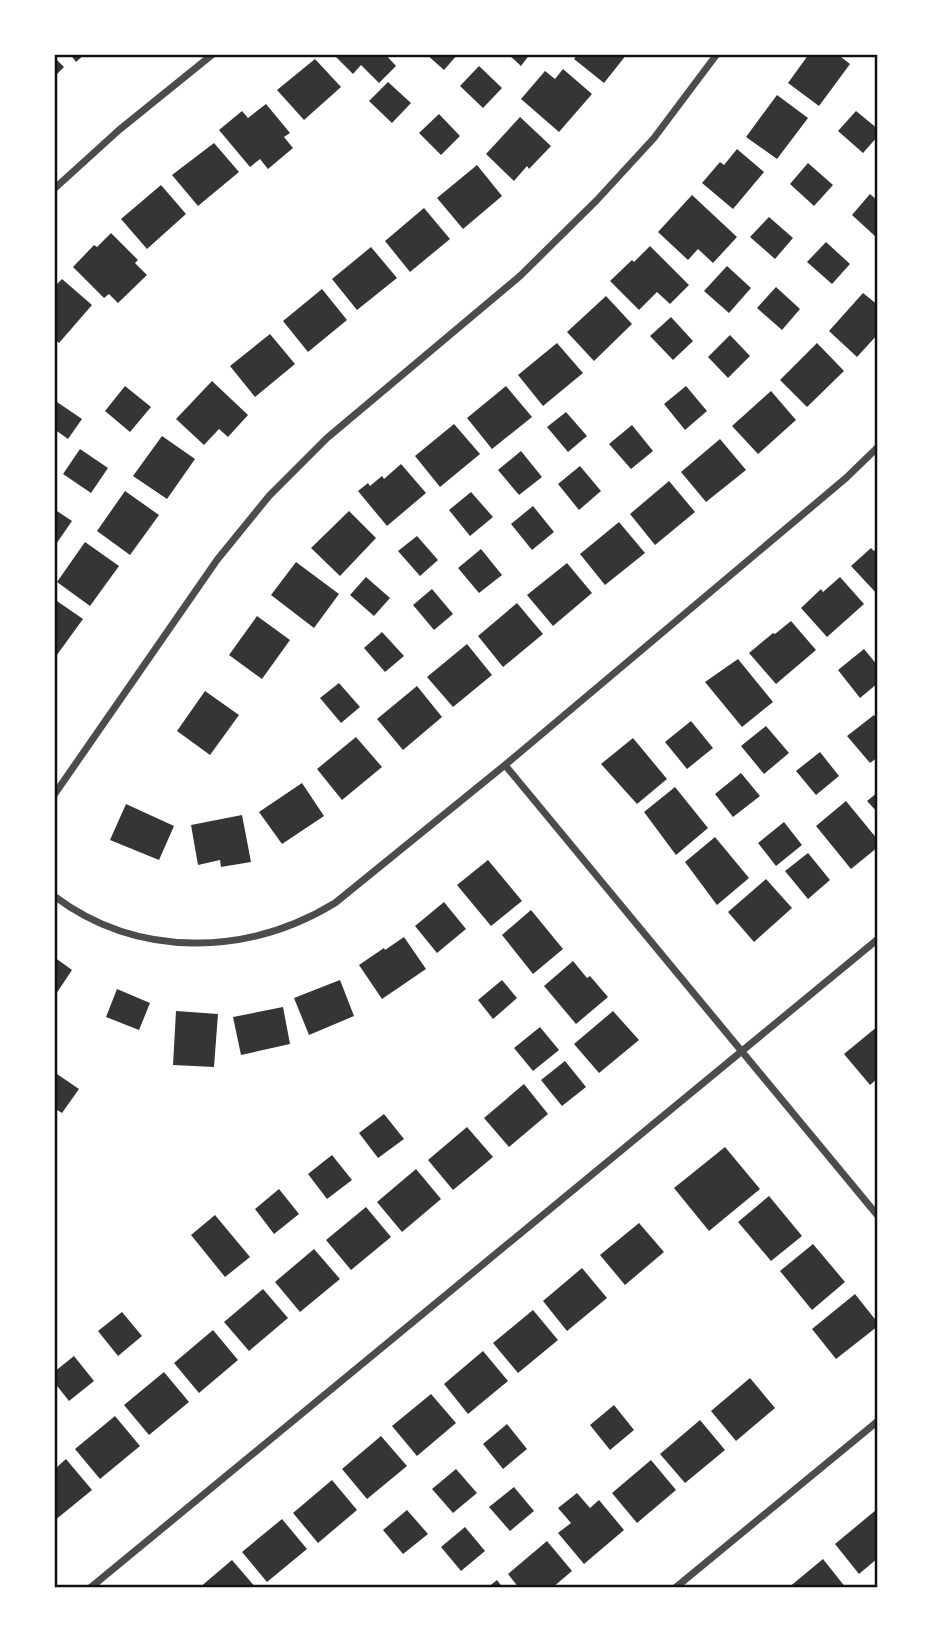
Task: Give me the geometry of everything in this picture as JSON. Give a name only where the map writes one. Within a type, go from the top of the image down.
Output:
[{"type":"street","points":[[54,189],[119,130],[213,54]]},
{"type":"street","points":[[54,795],[217,560],[269,496],[327,438],[520,276],[597,200],[654,138],[717,54]]},
{"type":"street","points":[[54,896],[101,923],[163,941],[223,943],[249,939],[313,916],[335,903],[505,765],[846,478],[878,447]]},
{"type":"street","points":[[505,765],[878,1216]]},
{"type":"street","points":[[90,1588],[878,939]]},
{"type":"street","points":[[675,1588],[878,1421]]},
{"type":"building","points":[[70,54],[85,54],[76,62]]},
{"type":"building","points":[[333,54],[385,54],[396,66],[379,83],[361,65],[353,74]]},
{"type":"building","points":[[426,54],[458,54],[444,70]]},
{"type":"building","points":[[508,54],[530,54],[521,66]]},
{"type":"building","points":[[578,54],[627,54],[604,83],[574,59]]},
{"type":"building","points":[[809,54],[837,54],[850,64],[819,106],[788,83]]},
{"type":"building","points":[[54,57],[64,67],[54,77]]},
{"type":"building","points":[[315,59],[341,87],[304,120],[277,90]]},
{"type":"building","points":[[479,66],[502,88],[483,108],[460,86]]},
{"type":"building","points":[[563,69],[592,94],[559,132],[521,99],[545,71],[555,79]]},
{"type":"building","points":[[388,82],[411,103],[392,123],[369,101]]},
{"type":"building","points":[[777,95],[808,118],[777,159],[746,137]]},
{"type":"building","points":[[266,104],[290,133],[284,137],[293,148],[268,169],[260,159],[250,167],[219,130],[242,111],[248,118]]},
{"type":"building","points":[[856,111],[878,129],[878,136],[863,153],[838,131]]},
{"type":"building","points":[[439,114],[460,136],[441,155],[419,133]]},
{"type":"building","points":[[520,117],[551,146],[514,181],[486,154]]},
{"type":"building","points":[[214,143],[239,172],[198,206],[172,175]]},
{"type":"building","points":[[737,149],[764,172],[733,209],[702,183],[720,162],[724,165]]},
{"type":"building","points":[[808,163],[833,185],[814,206],[790,184]]},
{"type":"building","points":[[477,165],[502,196],[463,229],[437,198]]},
{"type":"building","points":[[161,185],[186,214],[147,249],[121,219]]},
{"type":"building","points":[[870,194],[878,201],[876,237],[852,215]]},
{"type":"building","points":[[692,195],[737,237],[713,263],[698,249],[688,260],[658,232]]},
{"type":"building","points":[[424,208],[450,239],[410,272],[385,241]]},
{"type":"building","points":[[769,217],[793,238],[775,259],[750,237]]},
{"type":"building","points":[[111,233],[138,260],[135,263],[147,275],[118,303],[109,294],[104,298],[73,267],[94,245],[97,247]]},
{"type":"building","points":[[826,242],[850,264],[832,284],[807,262]]},
{"type":"building","points":[[650,246],[689,285],[670,304],[657,292],[639,310],[610,281]]},
{"type":"building","points":[[371,247],[397,278],[357,310],[332,279]]},
{"type":"building","points":[[727,266],[751,288],[729,313],[704,291]]},
{"type":"building","points":[[62,279],[92,305],[59,343],[54,339],[54,287]]},
{"type":"building","points":[[776,287],[800,309],[782,330],[757,308]]},
{"type":"building","points":[[322,289],[347,320],[308,352],[283,321]]},
{"type":"building","points":[[863,293],[878,305],[878,334],[857,357],[829,331]]},
{"type":"building","points":[[606,296],[632,324],[594,361],[567,332]]},
{"type":"building","points":[[671,317],[693,341],[673,360],[650,336]]},
{"type":"building","points":[[270,334],[295,364],[255,397],[230,366]]},
{"type":"building","points":[[730,335],[750,356],[728,378],[708,357]]},
{"type":"building","points":[[557,343],[583,373],[543,406],[518,375]]},
{"type":"building","points":[[817,343],[844,371],[807,407],[780,380]]},
{"type":"building","points":[[212,381],[248,415],[228,437],[219,429],[204,445],[176,419]]},
{"type":"building","points":[[125,386],[151,407],[130,432],[105,411]]},
{"type":"building","points":[[506,386],[532,417],[492,449],[467,418]]},
{"type":"building","points":[[686,386],[707,411],[685,430],[664,404]]},
{"type":"building","points":[[771,391],[796,420],[758,454],[732,426]]},
{"type":"building","points":[[54,400],[82,419],[68,439],[54,429]]},
{"type":"building","points":[[566,412],[587,436],[568,452],[547,427]]},
{"type":"building","points":[[454,424],[480,454],[440,487],[415,456]]},
{"type":"building","points":[[632,425],[653,451],[631,469],[609,444]]},
{"type":"building","points":[[162,436],[195,459],[167,499],[133,476]]},
{"type":"building","points":[[720,439],[746,470],[706,502],[681,472]]},
{"type":"building","points":[[80,449],[108,468],[91,493],[63,474]]},
{"type":"building","points":[[521,451],[542,477],[519,495],[498,470]]},
{"type":"building","points":[[401,464],[426,493],[387,526],[358,491],[368,483],[370,486],[382,476],[384,479]]},
{"type":"building","points":[[580,466],[601,491],[579,510],[558,484]]},
{"type":"building","points":[[669,481],[695,512],[655,545],[630,514]]},
{"type":"building","points":[[125,491],[159,515],[130,555],[97,531]]},
{"type":"building","points":[[471,492],[493,517],[470,536],[449,510]]},
{"type":"building","points":[[533,506],[554,532],[532,550],[511,524]]},
{"type":"building","points":[[54,509],[72,521],[54,547]]},
{"type":"building","points":[[349,511],[376,538],[340,576],[311,548]]},
{"type":"building","points":[[619,522],[645,553],[605,585],[580,554]]},
{"type":"building","points":[[417,536],[438,560],[420,576],[398,551]]},
{"type":"building","points":[[85,542],[119,566],[90,606],[57,582]]},
{"type":"building","points":[[878,547],[878,595],[851,566],[871,548],[874,551]]},
{"type":"building","points":[[481,549],[502,575],[479,593],[458,568]]},
{"type":"building","points":[[296,562],[339,594],[314,628],[271,595]]},
{"type":"building","points":[[567,563],[592,593],[553,626],[527,595]]},
{"type":"building","points":[[366,577],[390,598],[374,616],[350,595]]},
{"type":"building","points":[[840,577],[864,604],[827,637],[801,608],[821,589],[823,592]]},
{"type":"building","points":[[432,589],[453,614],[434,630],[413,605]]},
{"type":"building","points":[[54,599],[83,619],[54,659]]},
{"type":"building","points":[[517,603],[543,634],[503,667],[478,636]]},
{"type":"building","points":[[257,616],[290,640],[262,679],[229,655]]},
{"type":"building","points":[[791,621],[816,650],[776,684],[749,653]]},
{"type":"building","points":[[382,632],[404,656],[385,672],[364,648]]},
{"type":"building","points":[[467,644],[492,675],[453,707],[427,677]]},
{"type":"building","points":[[864,649],[878,666],[878,683],[860,698],[838,670]]},
{"type":"building","points":[[738,659],[773,702],[742,727],[705,682]]},
{"type":"building","points":[[339,683],[360,707],[341,723],[320,698]]},
{"type":"building","points":[[417,686],[442,717],[403,750],[377,719]]},
{"type":"building","points":[[205,691],[239,715],[210,755],[177,731]]},
{"type":"building","points":[[874,715],[878,720],[878,757],[870,763],[847,736]]},
{"type":"building","points":[[691,721],[713,748],[687,769],[665,742]]},
{"type":"building","points":[[766,726],[789,753],[764,774],[741,746]]},
{"type":"building","points":[[356,737],[382,767],[342,800],[317,769]]},
{"type":"building","points":[[633,738],[667,779],[637,804],[601,764]]},
{"type":"building","points":[[820,752],[839,776],[816,795],[796,771]]},
{"type":"building","points":[[741,773],[760,796],[733,817],[715,794]]},
{"type":"building","points":[[302,783],[324,816],[282,844],[259,812]]},
{"type":"building","points":[[675,787],[708,828],[676,855],[644,812]]},
{"type":"building","points":[[878,792],[878,813],[867,801]]},
{"type":"building","points":[[846,801],[878,840],[878,847],[851,869],[816,826]]},
{"type":"building","points":[[126,804],[174,826],[159,860],[110,840]]},
{"type":"building","points":[[242,815],[251,862],[221,867],[220,860],[198,865],[191,825]]},
{"type":"building","points":[[784,822],[802,845],[776,866],[758,843]]},
{"type":"building","points":[[715,837],[749,878],[717,905],[685,862]]},
{"type":"building","points":[[808,853],[830,880],[808,899],[785,871]]},
{"type":"building","points":[[488,860],[522,901],[491,926],[457,885]]},
{"type":"building","points":[[766,879],[792,908],[754,942],[728,912]]},
{"type":"building","points":[[444,902],[466,929],[437,953],[415,926]]},
{"type":"building","points":[[531,910],[563,949],[533,974],[502,935]]},
{"type":"building","points":[[404,937],[426,969],[382,999],[359,965]]},
{"type":"building","points":[[54,957],[72,970],[54,997]]},
{"type":"building","points":[[573,961],[608,997],[576,1024],[544,986]]},
{"type":"building","points":[[340,980],[354,1016],[309,1035],[294,998]]},
{"type":"building","points":[[502,980],[517,998],[493,1019],[478,1000]]},
{"type":"building","points":[[117,989],[150,1003],[139,1030],[106,1017]]},
{"type":"building","points":[[283,1007],[290,1044],[241,1055],[233,1017]]},
{"type":"building","points":[[176,1011],[218,1014],[214,1067],[173,1065]]},
{"type":"building","points":[[613,1011],[639,1040],[599,1073],[574,1044]]},
{"type":"building","points":[[878,1026],[878,1078],[870,1085],[844,1054]]},
{"type":"building","points":[[540,1027],[559,1050],[533,1071],[514,1048]]},
{"type":"building","points":[[565,1061],[586,1087],[562,1106],[541,1080]]},
{"type":"building","points":[[54,1072],[79,1089],[62,1113],[54,1108]]},
{"type":"building","points":[[524,1084],[548,1114],[509,1147],[484,1118]]},
{"type":"building","points":[[384,1114],[404,1139],[378,1158],[359,1133]]},
{"type":"building","points":[[467,1127],[493,1157],[453,1190],[428,1160]]},
{"type":"building","points":[[725,1147],[760,1189],[709,1231],[674,1188]]},
{"type":"building","points":[[332,1155],[352,1180],[327,1199],[308,1174]]},
{"type":"building","points":[[416,1169],[441,1199],[402,1232],[377,1202]]},
{"type":"building","points":[[279,1189],[299,1214],[274,1234],[255,1209]]},
{"type":"building","points":[[769,1196],[802,1236],[771,1261],[738,1222]]},
{"type":"building","points":[[366,1207],[391,1237],[351,1270],[326,1240]]},
{"type":"building","points":[[215,1215],[250,1257],[225,1277],[191,1235]]},
{"type":"building","points":[[639,1223],[664,1252],[625,1285],[600,1255]]},
{"type":"building","points":[[813,1244],[845,1282],[812,1310],[780,1271]]},
{"type":"building","points":[[314,1249],[340,1279],[300,1312],[275,1282]]},
{"type":"building","points":[[582,1268],[607,1298],[567,1331],[543,1301]]},
{"type":"building","points":[[263,1289],[288,1318],[249,1351],[224,1322]]},
{"type":"building","points":[[855,1294],[878,1326],[836,1359],[812,1329]]},
{"type":"building","points":[[533,1310],[558,1340],[518,1373],[493,1343]]},
{"type":"building","points":[[122,1312],[142,1336],[118,1356],[98,1331]]},
{"type":"building","points":[[213,1330],[238,1360],[199,1393],[174,1363]]},
{"type":"building","points":[[483,1351],[508,1381],[468,1414],[444,1384]]},
{"type":"building","points":[[74,1356],[94,1381],[69,1401],[54,1382],[54,1372]]},
{"type":"building","points":[[164,1372],[189,1402],[149,1435],[124,1405]]},
{"type":"building","points":[[750,1378],[775,1408],[736,1441],[711,1411]]},
{"type":"building","points":[[431,1394],[456,1423],[417,1456],[392,1426]]},
{"type":"building","points":[[614,1405],[634,1430],[610,1450],[590,1425]]},
{"type":"building","points":[[115,1416],[140,1446],[100,1479],[75,1449]]},
{"type":"building","points":[[700,1420],[725,1450],[685,1483],[660,1454]]},
{"type":"building","points":[[507,1424],[527,1449],[503,1469],[483,1444]]},
{"type":"building","points":[[381,1436],[407,1466],[367,1499],[342,1469]]},
{"type":"building","points":[[66,1459],[92,1490],[54,1521],[54,1465],[56,1468]]},
{"type":"building","points":[[651,1460],[676,1490],[637,1523],[612,1493]]},
{"type":"building","points":[[456,1469],[477,1493],[453,1513],[432,1489]]},
{"type":"building","points":[[332,1480],[357,1510],[318,1543],[293,1513]]},
{"type":"building","points":[[514,1487],[534,1511],[510,1531],[489,1507]]},
{"type":"building","points":[[577,1493],[590,1508],[599,1500],[624,1530],[584,1564],[558,1533],[571,1523],[558,1508]]},
{"type":"building","points":[[407,1510],[428,1534],[403,1554],[383,1530]]},
{"type":"building","points":[[876,1510],[878,1558],[859,1574],[835,1544]]},
{"type":"building","points":[[282,1519],[307,1549],[267,1582],[242,1552]]},
{"type":"building","points":[[465,1527],[485,1551],[461,1571],[441,1547]]},
{"type":"building","points":[[547,1541],[572,1571],[552,1588],[519,1588],[508,1574]]},
{"type":"building","points":[[823,1559],[846,1588],[788,1588]]},
{"type":"building","points":[[232,1560],[256,1588],[199,1588]]},
{"type":"building","points":[[497,1580],[503,1588],[487,1588]]}]
